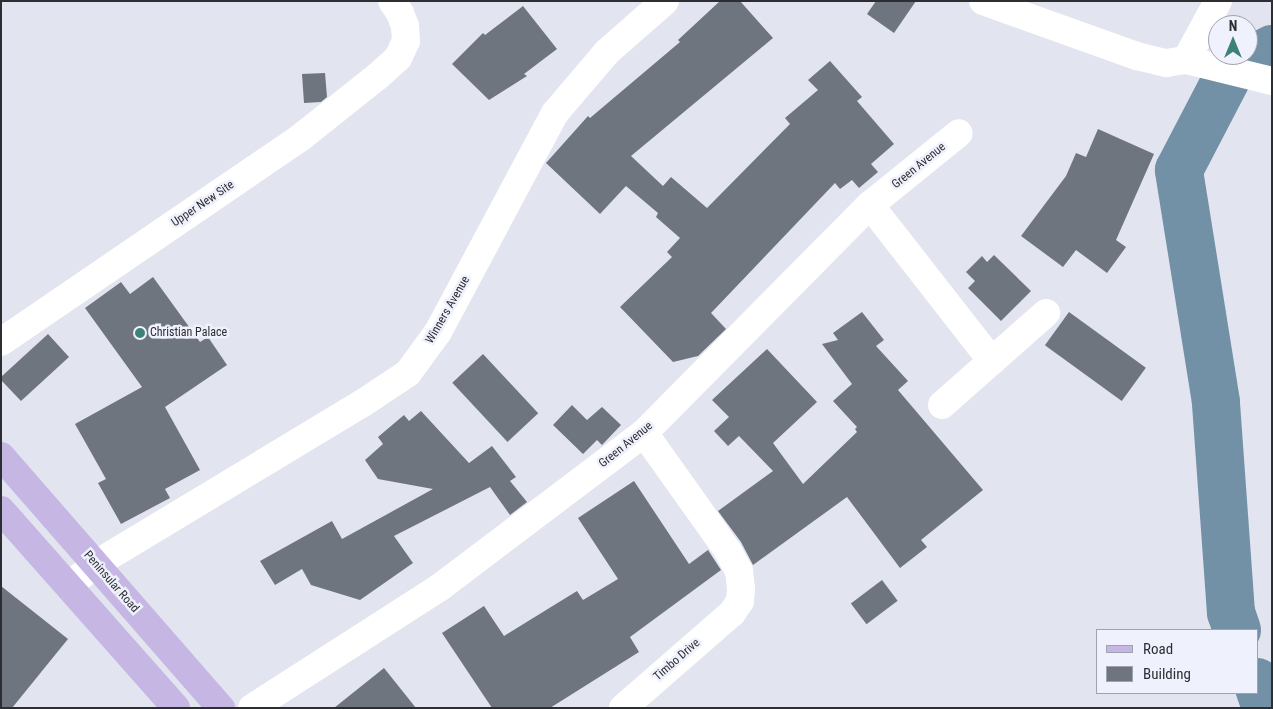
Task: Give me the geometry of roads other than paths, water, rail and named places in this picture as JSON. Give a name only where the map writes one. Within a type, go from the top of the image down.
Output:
[{"type":"main road","name":"Peninsular Road","points":[[1,456],[221,708]]},
{"type":"main road","points":[[1,510],[176,708]]},
{"type":"street","name":"Upper New Site","points":[[1,342],[300,138],[398,58],[406,41],[405,26],[400,13],[392,1]]},
{"type":"street","name":"Winners Avenue","points":[[68,586],[96,564],[363,403],[408,373],[438,332],[554,113],[606,52],[665,1]]},
{"type":"street","points":[[982,1],[1137,56],[1166,63],[1198,63],[1264,79]]},
{"type":"street","points":[[1198,63],[1218,1]]},
{"type":"street","name":"Green Avenue","points":[[252,708],[439,588],[644,433],[870,205],[959,133]]},
{"type":"street","points":[[870,205],[992,361]]},
{"type":"street","points":[[942,405],[1046,313]]},
{"type":"street","name":"Timbo Drive","points":[[623,708],[732,613],[740,601],[739,571],[728,552],[644,433]]},
{"type":"waterway","points":[[1237,629],[1231,613],[1216,402],[1179,170],[1231,70],[1272,49]]},
{"type":"waterway","points":[[1258,685],[1266,708]]},
{"type":"place","name":"Christian Palace","points":[[140,333]]}]
